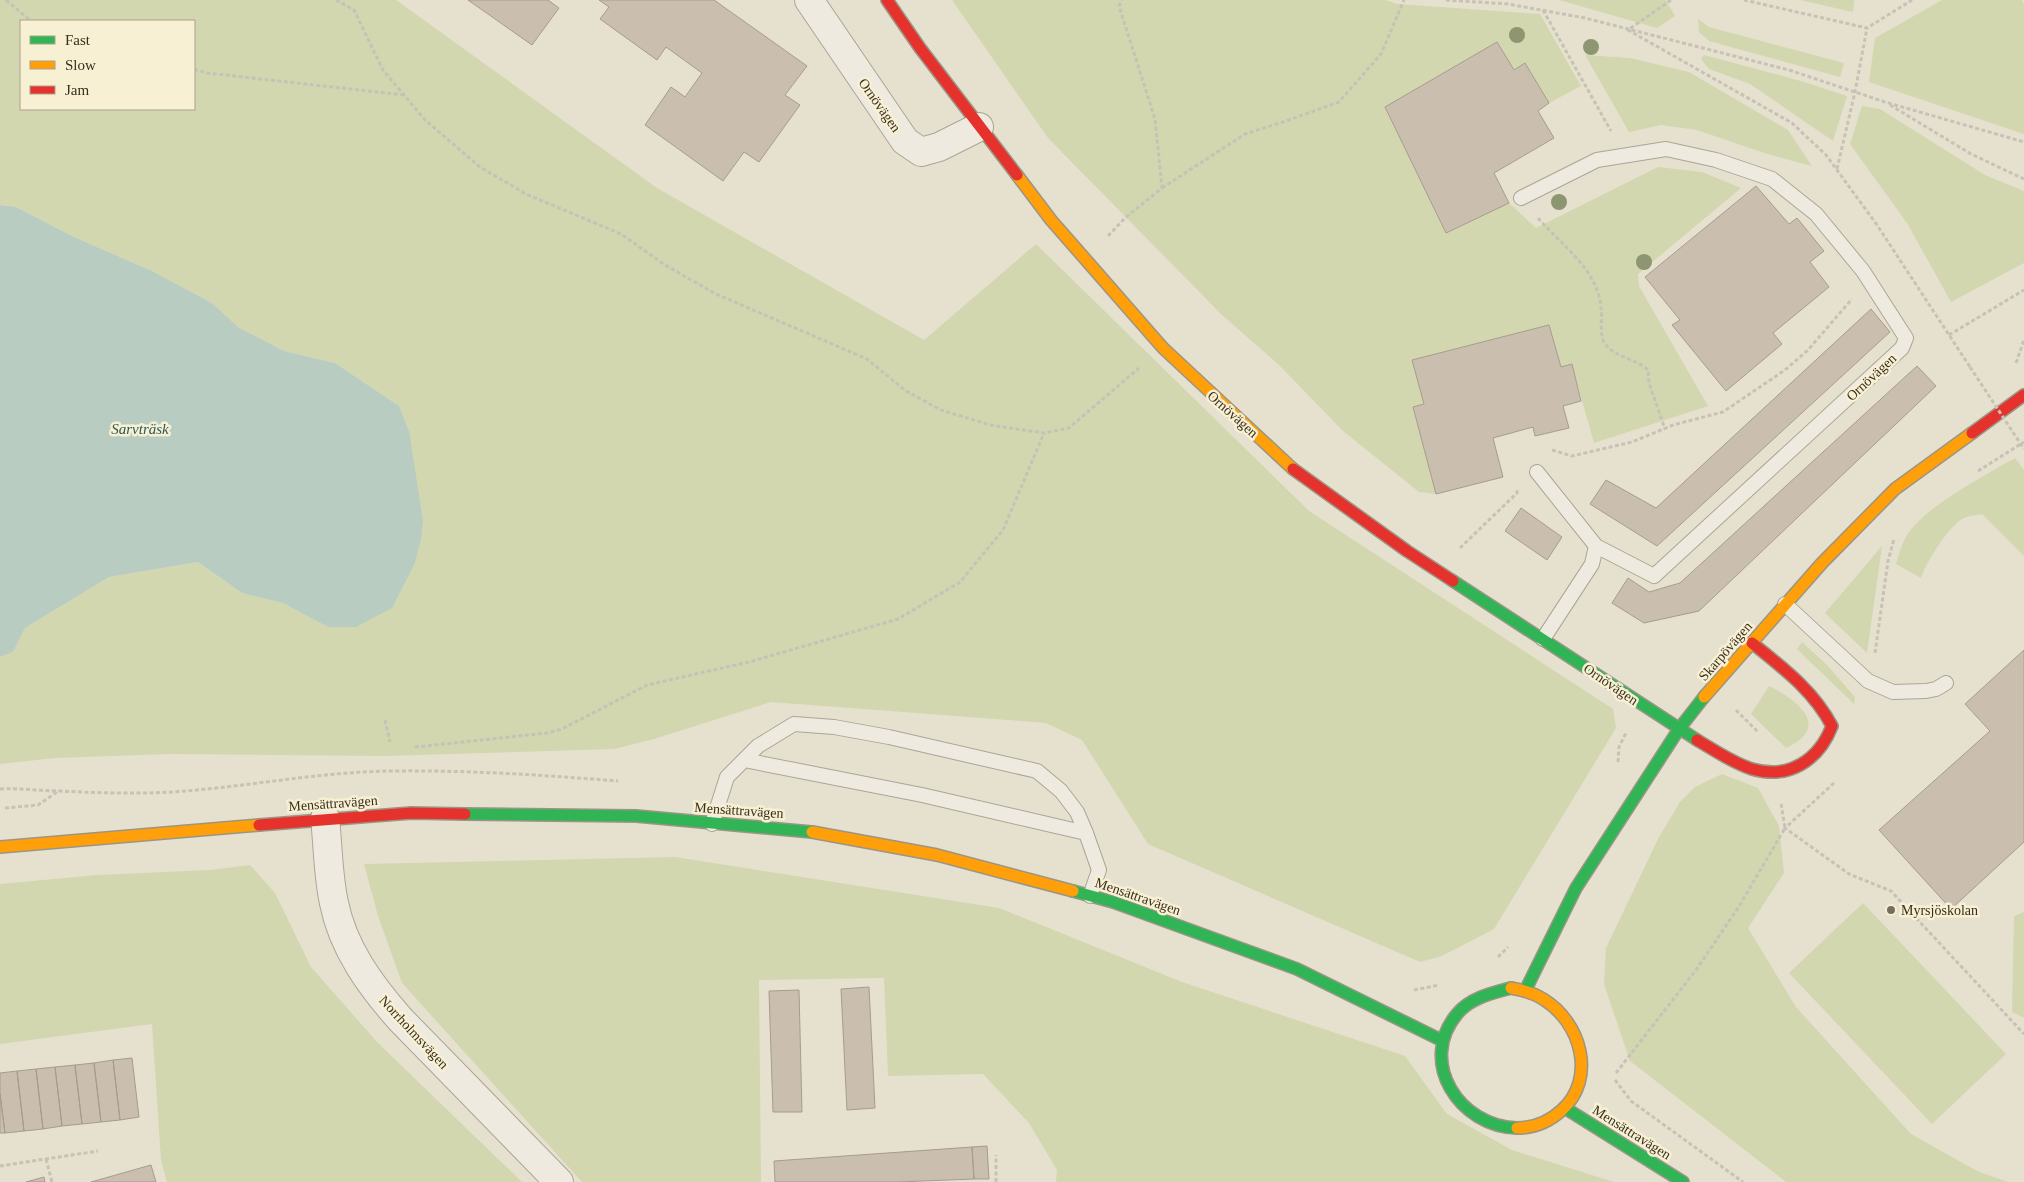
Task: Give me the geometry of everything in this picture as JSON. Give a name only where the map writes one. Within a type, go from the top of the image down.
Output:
[{"type":"street","name":"Ornövägen","points":[[809,0],[904,141],[921,152],[939,147],[979,126]]},
{"type":"street","name":"Ornövägen","points":[[887,0],[920,48],[1051,220],[1163,348],[1290,466],[1407,552],[1679,729],[1752,769],[1773,772],[1794,768],[1814,755],[1826,741],[1832,726],[1826,712],[1813,694],[1752,643]]},
{"type":"street","name":"Skarpövägen","points":[[1525,991],[1576,888],[1679,729],[1785,604],[1822,563],[1895,489],[2024,395]]},
{"type":"street","name":"Mensättravägen","points":[[0,847],[411,812],[636,816],[712,824],[801,830],[937,855],[1090,896],[1297,969],[1441,1040]]},
{"type":"street","name":"Norrholmsvägen","points":[[326,818],[334,903],[350,951],[378,994],[400,1019],[559,1182]]},
{"type":"street","points":[[1511,988],[1525,991],[1542,999],[1567,1021],[1582,1058],[1582,1076],[1573,1097],[1565,1108],[1547,1122],[1527,1129],[1505,1127],[1476,1117],[1459,1101],[1447,1084],[1442,1063],[1441,1040],[1453,1017],[1461,1008],[1480,995],[1511,988]]},
{"type":"street","name":"Mensättravägen","points":[[1565,1108],[1683,1182]]},
{"type":"lane","name":"Ornövägen","points":[[1521,198],[1597,160],[1666,150],[1716,160],[1772,180],[1816,214],[1869,280],[1906,338],[1902,348],[1654,576],[1596,546]]},
{"type":"lane","points":[[1537,472],[1596,546],[1592,564],[1543,639]]},
{"type":"lane","points":[[1785,604],[1868,681],[1893,692],[1926,691],[1936,689],[1946,683]]},
{"type":"lane","points":[[712,824],[727,778],[758,746],[794,724],[834,726],[1037,771],[1061,791],[1076,812],[1086,833],[1099,870],[1090,896]]},
{"type":"lane","points":[[744,760],[922,795],[1086,833]]},
{"type":"path","points":[[6,0],[30,20]]},
{"type":"path","points":[[336,0],[354,10],[382,70],[425,120],[480,167],[526,194],[621,234],[666,265],[716,294],[867,359],[906,391],[941,410],[990,424],[1044,433],[1069,428],[1146,362]]},
{"type":"path","points":[[1122,0],[1119,6],[1155,119],[1162,188]]},
{"type":"path","points":[[1107,237],[1125,218],[1162,188],[1244,134],[1338,102],[1382,54],[1404,0]]},
{"type":"path","points":[[1446,0],[1508,4],[1585,18],[1789,70],[1885,102],[2024,142]]},
{"type":"path","points":[[1628,30],[1671,0]]},
{"type":"path","points":[[1744,0],[1867,28],[1912,0]]},
{"type":"path","points":[[1543,10],[1625,156]]},
{"type":"path","points":[[1837,169],[1855,92],[1867,28]]},
{"type":"path","points":[[1628,30],[1792,124],[1826,155],[1877,225],[2024,449]]},
{"type":"path","points":[[195,69],[217,74],[404,95]]},
{"type":"path","points":[[1885,102],[1971,154],[2024,179]]},
{"type":"path","points":[[1521,198],[1550,232],[1582,264],[1595,285],[1602,307],[1601,326],[1604,343],[1615,354],[1643,365],[1648,370],[1649,383],[1665,429]]},
{"type":"path","points":[[1550,450],[1572,456],[1632,442],[1673,425],[1723,412],[1786,370],[1808,350],[1869,280]]},
{"type":"path","points":[[1948,335],[2024,290]]},
{"type":"path","points":[[415,747],[547,733],[562,729],[647,685],[749,662],[898,619],[960,582],[1003,530],[1044,433]]},
{"type":"path","points":[[1970,477],[2024,442]]},
{"type":"path","points":[[1454,554],[1517,493],[1517,486]]},
{"type":"path","points":[[1875,653],[1888,561],[1893,541],[1898,534]]},
{"type":"path","points":[[1730,704],[1759,733]]},
{"type":"path","points":[[385,720],[390,742]]},
{"type":"path","points":[[0,789],[22,788],[134,793],[173,792],[318,775],[391,771]]},
{"type":"path","points":[[1743,1182],[1631,1101],[1612,1078],[1696,970],[1738,908],[1785,828],[1836,781]]},
{"type":"path","points":[[5,808],[38,805],[58,791]]},
{"type":"path","points":[[1781,802],[1785,828],[1849,874],[1891,891],[2024,1034]]},
{"type":"path","points":[[0,1166],[98,1150]]},
{"type":"path","points":[[996,1155],[996,1182]]},
{"type":"path","points":[[46,1159],[52,1182]]},
{"type":"green space","points":[[0,0],[396,0],[657,188],[924,340],[1036,244],[1309,511],[1613,709],[1616,728],[1494,929],[1442,956],[1420,962],[1148,844],[1082,740],[1046,723],[771,702],[654,739],[614,749],[384,756],[170,754],[55,758],[0,764],[0,657],[13,652],[25,628],[109,577],[198,562],[242,593],[283,603],[328,627],[409,431],[399,406],[335,363],[284,351],[238,327],[212,303],[152,271],[74,237],[16,207],[0,205]]},
{"type":"green space","points":[[952,0],[1385,0],[1397,4],[1540,14],[1581,86],[1549,103],[1525,63],[1514,70],[1497,42],[1385,107],[1446,233],[1509,203],[1536,228],[1658,167],[1702,172],[1741,188],[1638,274],[1639,286],[1708,406],[1594,443],[1572,365],[1561,367],[1549,325],[1413,360],[1424,404],[1413,407],[1436,494],[1419,492],[1343,431],[1279,365],[1222,315],[1048,138]]},
{"type":"green space","points":[[1559,0],[1666,0],[1675,16],[1657,28]]},
{"type":"green space","points":[[1800,0],[1854,0],[1853,12]]},
{"type":"green space","points":[[1942,0],[2022,0],[2024,4],[2024,134],[1869,82],[1875,38]]},
{"type":"green space","points":[[1698,19],[1709,27],[1844,63],[1840,77],[1709,41],[1699,32]]},
{"type":"green space","points":[[1585,55],[1630,58],[1689,72],[1788,130],[1812,166],[1767,154],[1697,130],[1661,125],[1629,132]]},
{"type":"green space","points":[[1704,55],[1801,81],[1847,96],[1833,141],[1750,84],[1709,69],[1701,59]]},
{"type":"green space","points":[[1862,106],[1880,109],[1985,175],[2024,191],[2024,263],[1951,302],[1907,223],[1850,144]]},
{"type":"green space","points":[[2015,458],[2024,470],[2024,556],[1982,514],[1964,518],[1950,530],[1933,554],[1921,578],[1896,564],[1907,535],[1928,513],[1957,492]]},
{"type":"green space","points":[[1882,546],[1867,653],[1825,613]]},
{"type":"green space","points":[[1802,642],[1827,665],[1855,697],[1854,704],[1797,649]]},
{"type":"green space","points":[[1769,686],[1790,699],[1806,714],[1807,731],[1800,740],[1786,748],[1751,714]]},
{"type":"green space","points":[[1722,774],[1758,788],[1779,826],[1784,873],[1748,928],[1796,1007],[1911,1134],[1977,1171],[2008,1182],[1786,1182],[1630,1061],[1604,984],[1606,948],[1659,837],[1680,802],[1695,787]]},
{"type":"green space","points":[[675,857],[999,908],[1182,982],[1405,1056],[1447,1114],[1512,1150],[1614,1182],[1056,1182],[1057,1170],[1029,1123],[983,1074],[888,1076],[884,978],[759,980],[761,1182],[582,1182],[402,983],[378,916],[364,864]]},
{"type":"green space","points":[[250,865],[275,893],[311,967],[377,1042],[522,1182],[167,1182],[161,1160],[152,1024],[0,1044],[0,884],[97,875],[210,870]]},
{"type":"green space","points":[[1863,903],[2006,1054],[1932,1124],[1789,973]]},
{"type":"green space","points":[[2024,912],[2024,1018],[2012,1012],[2014,916]]},
{"type":"water","name":"Sarvträsk","points":[[0,205],[16,207],[74,237],[152,271],[212,303],[238,327],[284,351],[335,363],[399,406],[409,431],[423,521],[415,563],[392,608],[356,627],[328,627],[283,603],[242,593],[198,562],[109,577],[25,628],[13,652],[0,657]]},
{"type":"building","points":[[468,0],[548,0],[559,8],[532,45]]},
{"type":"building","points":[[599,0],[714,0],[807,66],[785,95],[800,105],[759,162],[744,152],[723,181],[645,125],[671,87],[685,97],[702,73],[666,47],[657,60],[600,19],[609,7]]},
{"type":"building","points":[[1497,42],[1514,70],[1525,63],[1549,103],[1538,111],[1554,138],[1494,173],[1509,203],[1446,233],[1385,107]]},
{"type":"building","points":[[1756,186],[1789,224],[1797,218],[1824,251],[1810,262],[1829,287],[1773,333],[1782,344],[1726,391],[1672,325],[1680,320],[1645,277]]},
{"type":"building","points":[[1871,309],[1890,332],[1657,546],[1590,504],[1606,480],[1656,508]]},
{"type":"building","points":[[1549,325],[1561,367],[1572,364],[1581,401],[1563,406],[1569,428],[1535,436],[1533,427],[1493,438],[1503,477],[1436,494],[1413,407],[1424,404],[1412,360]]},
{"type":"building","points":[[1917,366],[1936,386],[1699,611],[1644,623],[1612,603],[1628,578],[1649,592],[1680,583]]},
{"type":"building","points":[[1521,508],[1562,537],[1547,560],[1505,531]]},
{"type":"building","points":[[2024,650],[2024,842],[1951,909],[1879,830],[1990,731],[1965,704]]},
{"type":"building","points":[[869,987],[875,1108],[847,1110],[841,989]]},
{"type":"building","points":[[799,990],[802,1112],[773,1112],[769,991]]},
{"type":"building","points":[[132,1058],[139,1117],[120,1120],[113,1060]]},
{"type":"building","points":[[113,1060],[120,1120],[101,1122],[94,1063]]},
{"type":"building","points":[[94,1063],[101,1122],[82,1124],[75,1065]]},
{"type":"building","points":[[75,1065],[82,1124],[62,1126],[55,1067]]},
{"type":"building","points":[[55,1067],[62,1126],[43,1129],[36,1069]]},
{"type":"building","points":[[36,1069],[43,1129],[24,1131],[17,1071]]},
{"type":"building","points":[[17,1071],[24,1131],[5,1133],[0,1094],[0,1073]]},
{"type":"building","points":[[0,1094],[5,1133],[0,1133]]},
{"type":"building","points":[[987,1146],[989,1179],[974,1179],[972,1147]]},
{"type":"building","points":[[972,1147],[974,1179],[897,1182],[775,1182],[774,1161]]},
{"type":"building","points":[[151,1165],[156,1182],[91,1182]]},
{"type":"building","points":[[44,1177],[45,1182],[26,1182]]},
{"type":"traffic: fast","points":[[1453,581],[1697,740]]},
{"type":"traffic: fast","points":[[1525,991],[1576,888],[1679,729],[1704,697]]},
{"type":"traffic: fast","points":[[465,814],[636,816],[812,832]]},
{"type":"traffic: fast","points":[[1073,891],[1113,902],[1297,969],[1441,1040]]},
{"type":"traffic: fast","points":[[1511,988],[1482,997],[1462,1008],[1446,1033],[1441,1052],[1443,1071],[1451,1089],[1462,1104],[1478,1117],[1496,1125],[1517,1128]]},
{"type":"traffic: fast","points":[[1565,1108],[1683,1182]]},
{"type":"traffic: slow","points":[[1017,175],[1051,220],[1163,348],[1293,469]]},
{"type":"traffic: slow","points":[[1704,697],[1822,563],[1895,489],[1972,433]]},
{"type":"traffic: slow","points":[[0,847],[259,825]]},
{"type":"traffic: slow","points":[[812,832],[937,855],[1073,891]]},
{"type":"traffic: slow","points":[[1511,988],[1536,995],[1556,1009],[1567,1022],[1575,1036],[1580,1051],[1581,1067],[1579,1082],[1573,1097],[1562,1110],[1541,1124],[1517,1128]]},
{"type":"traffic: jam","points":[[887,0],[920,48],[1017,175]]},
{"type":"traffic: jam","points":[[1972,433],[2024,395]]},
{"type":"traffic: jam","points":[[1293,469],[1407,551],[1453,581]]},
{"type":"traffic: jam","points":[[1697,740],[1724,756],[1752,769],[1778,772],[1790,769],[1811,757],[1826,738],[1832,726],[1816,701],[1797,680],[1752,643]]},
{"type":"traffic: jam","points":[[259,825],[411,813],[465,814]]},
{"type":"place","name":"Myrsjöskolan","points":[[1891,910]]}]
